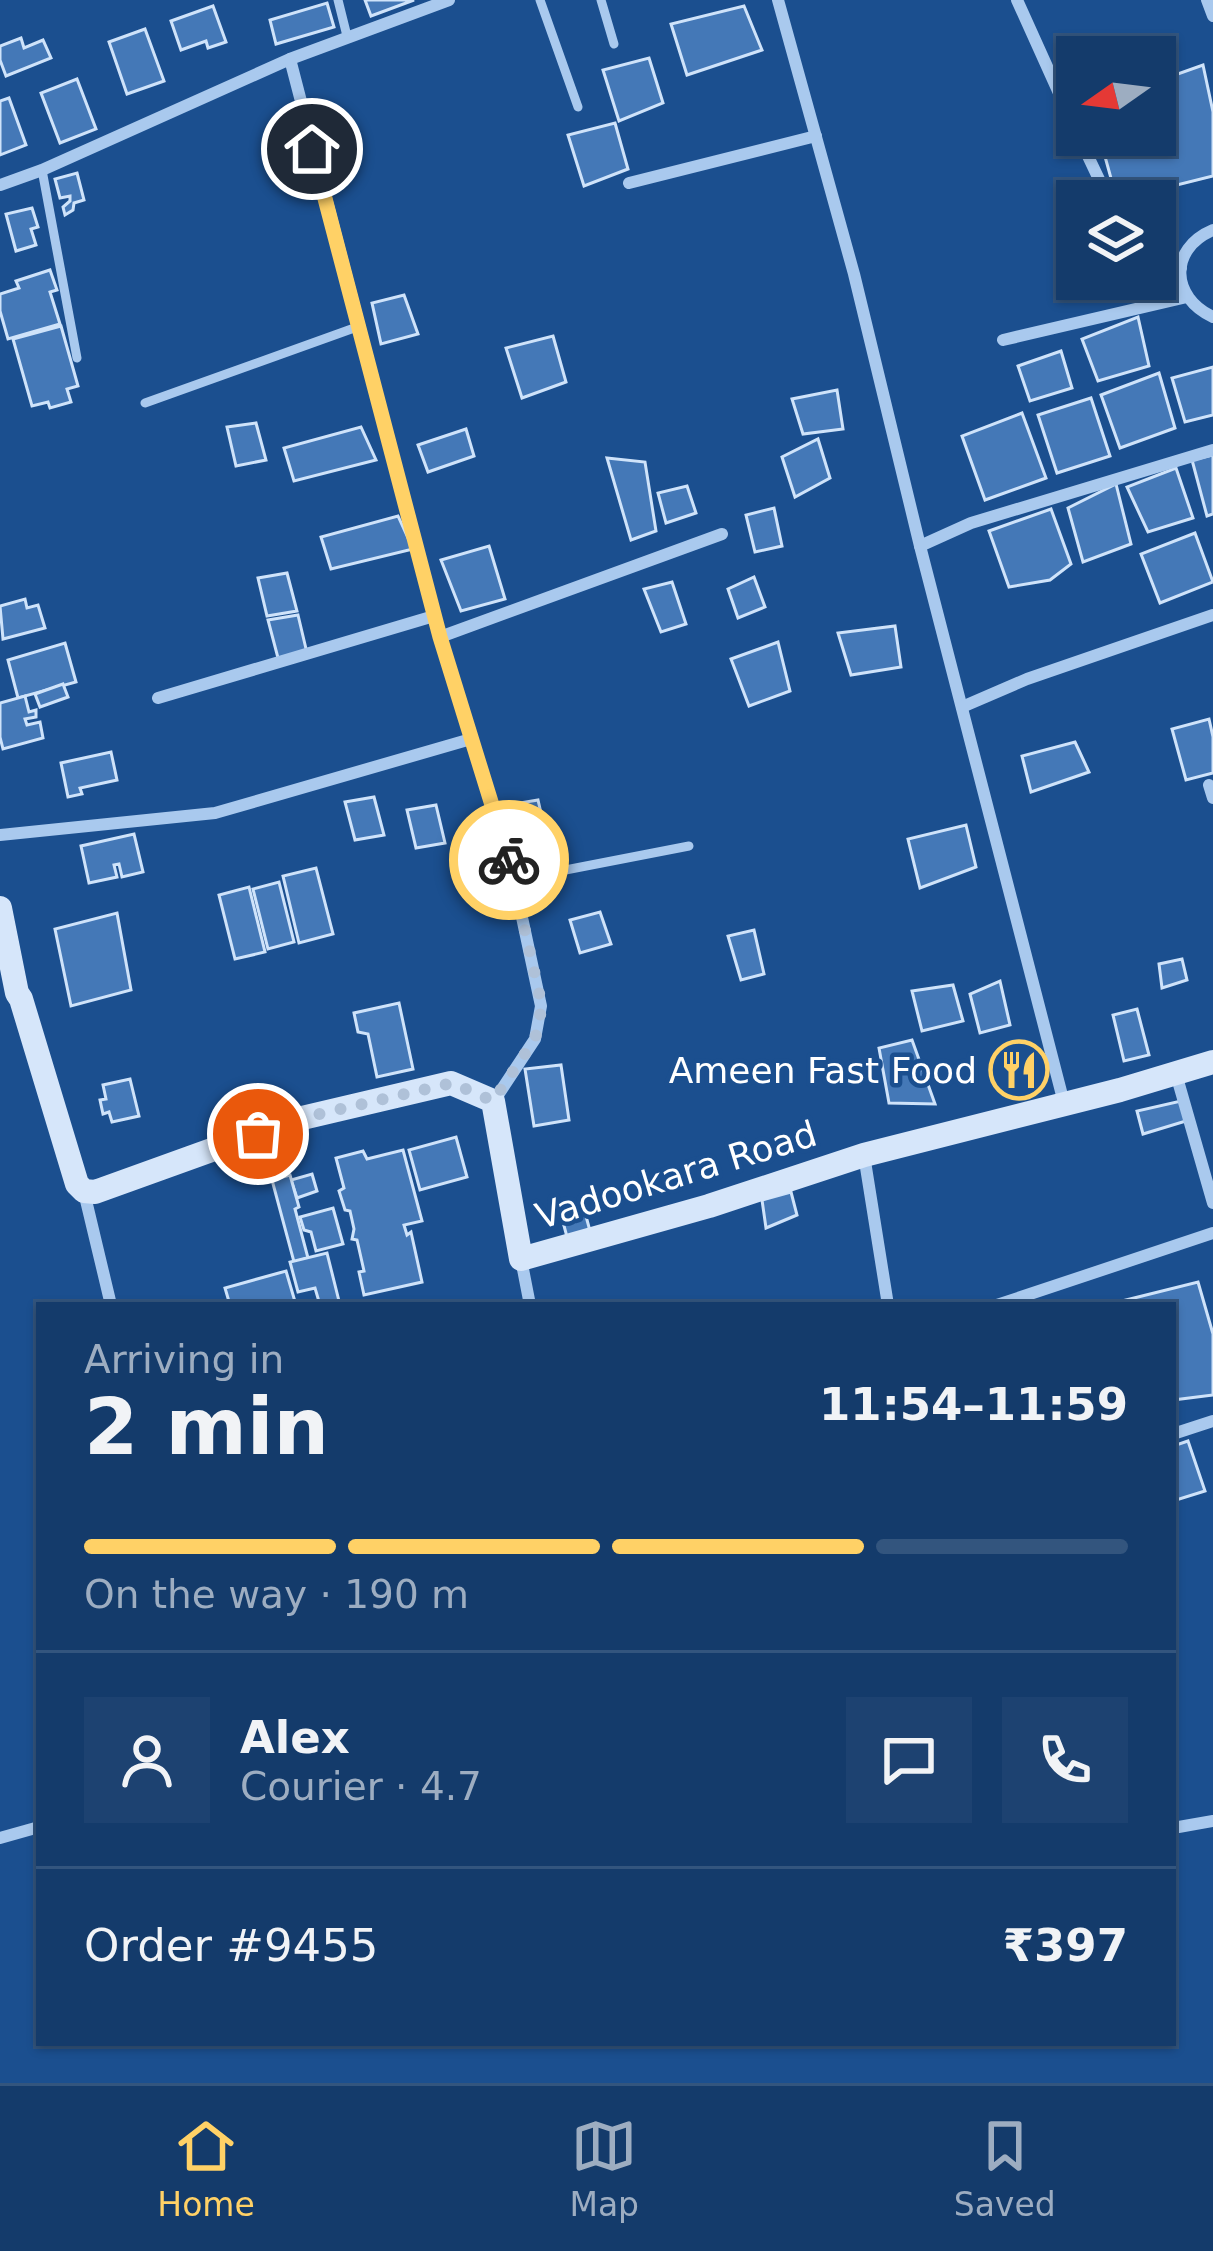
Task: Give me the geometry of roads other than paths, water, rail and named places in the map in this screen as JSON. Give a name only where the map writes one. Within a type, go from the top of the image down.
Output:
[{"type":"main road","points":[[0,908],[8,994],[77,1184],[84,1191],[95,1192],[298,1119],[452,1083],[493,1101]]},
{"type":"main road","name":"Vadookara Road","points":[[493,1101],[521,1259],[709,1206],[864,1155],[1213,1063]]},
{"type":"street","points":[[0,185],[290,59],[449,0]]},
{"type":"street","points":[[778,0],[854,274],[1065,1104]]},
{"type":"street","points":[[1017,0],[1056,87]]},
{"type":"street","points":[[1207,0],[1213,16]]},
{"type":"street","points":[[290,59],[434,616],[514,880],[542,1006],[535,1039],[493,1101]]},
{"type":"street","points":[[629,183],[816,136]]},
{"type":"street","points":[[1213,230],[1193,242],[1180,268],[1186,297],[1213,317]]},
{"type":"street","points":[[1176,264],[1180,268]]},
{"type":"street","points":[[1003,340],[1186,297]]},
{"type":"street","points":[[920,546],[971,523],[1213,450]]},
{"type":"street","points":[[440,637],[722,534]]},
{"type":"street","points":[[962,707],[1027,679],[1213,615]]},
{"type":"street","points":[[158,698],[434,616]]},
{"type":"street","points":[[0,835],[215,813],[471,739]]},
{"type":"street","points":[[1176,1074],[1213,1203]]},
{"type":"street","points":[[864,1155],[888,1302]]},
{"type":"street","points":[[84,1191],[110,1302]]},
{"type":"street","points":[[1006,1302],[1213,1233]]},
{"type":"street","points":[[521,1259],[529,1302]]},
{"type":"street","points":[[1176,1433],[1213,1421]]},
{"type":"street","points":[[1176,1827],[1213,1821]]},
{"type":"street","points":[[0,1838],[36,1828]]},
{"type":"lane","points":[[338,0],[347,36]]},
{"type":"lane","points":[[540,0],[578,107]]},
{"type":"lane","points":[[601,0],[614,44]]},
{"type":"lane","points":[[42,170],[76,358]]},
{"type":"lane","points":[[145,403],[358,328]]},
{"type":"lane","points":[[514,880],[689,846]]},
{"type":"place","name":"Ameen Fast Food","points":[[1019,1070]]}]
